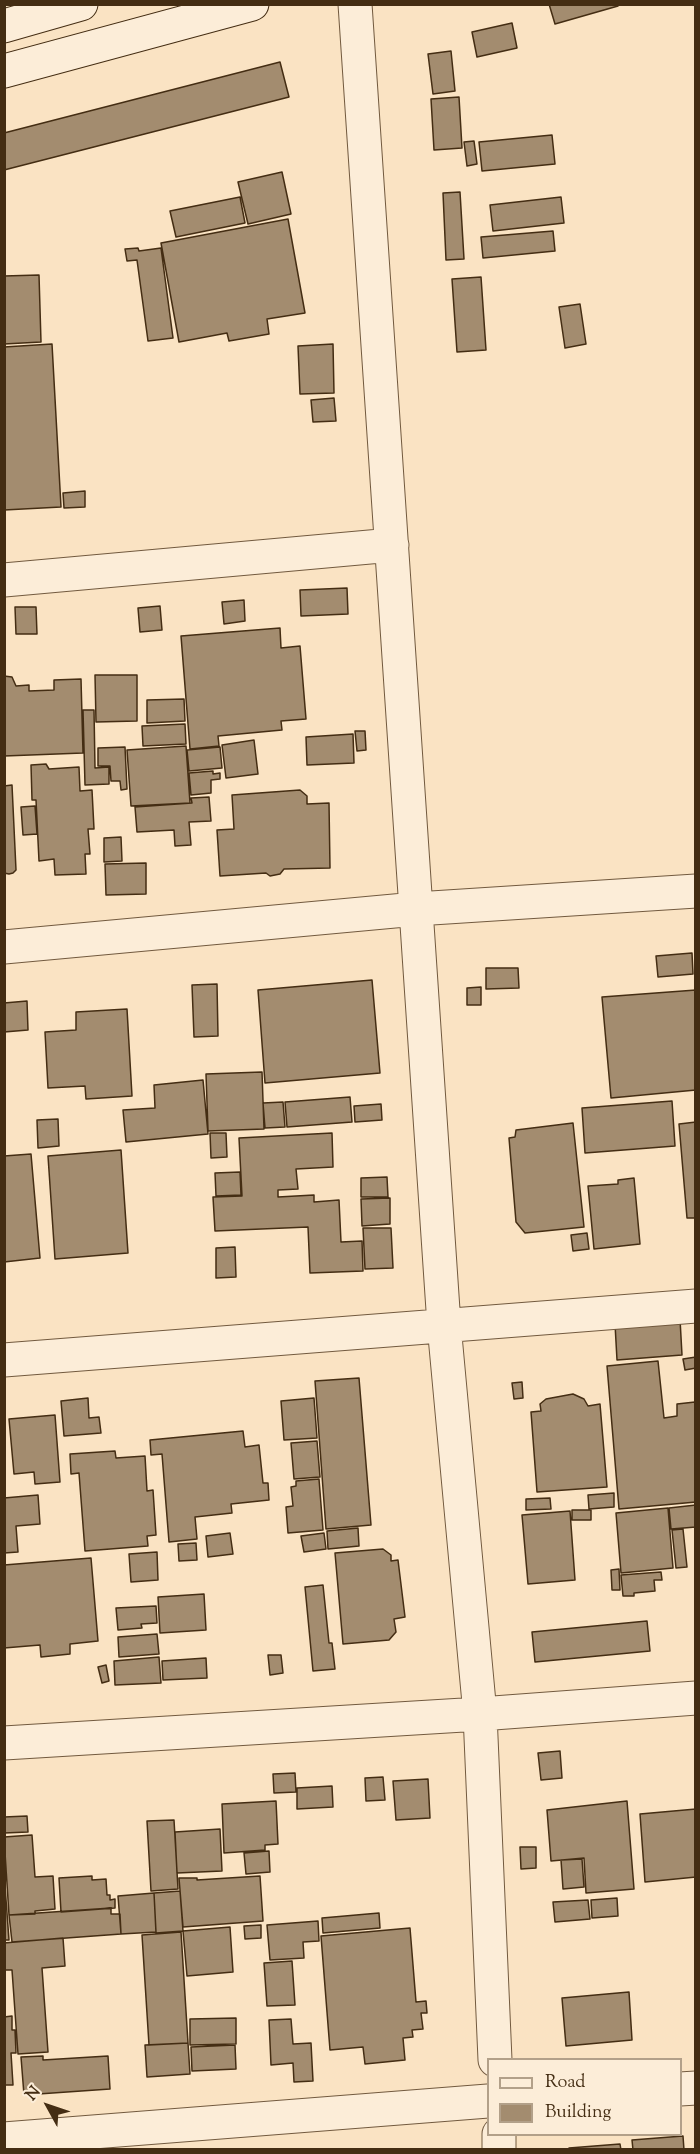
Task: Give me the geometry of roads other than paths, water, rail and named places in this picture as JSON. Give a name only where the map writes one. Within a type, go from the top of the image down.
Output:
[{"type":"street","points":[[4,26],[81,4]]},
{"type":"street","points":[[4,71],[252,4]]},
{"type":"street","points":[[355,4],[444,1325],[480,1714],[495,2058]]},
{"type":"street","points":[[4,580],[392,545]]},
{"type":"street","points":[[4,947],[416,909],[696,891]]},
{"type":"street","points":[[4,1360],[696,1306]]},
{"type":"street","points":[[4,1743],[480,1714],[696,1698]]},
{"type":"street","points":[[4,2139],[487,2101]]}]
